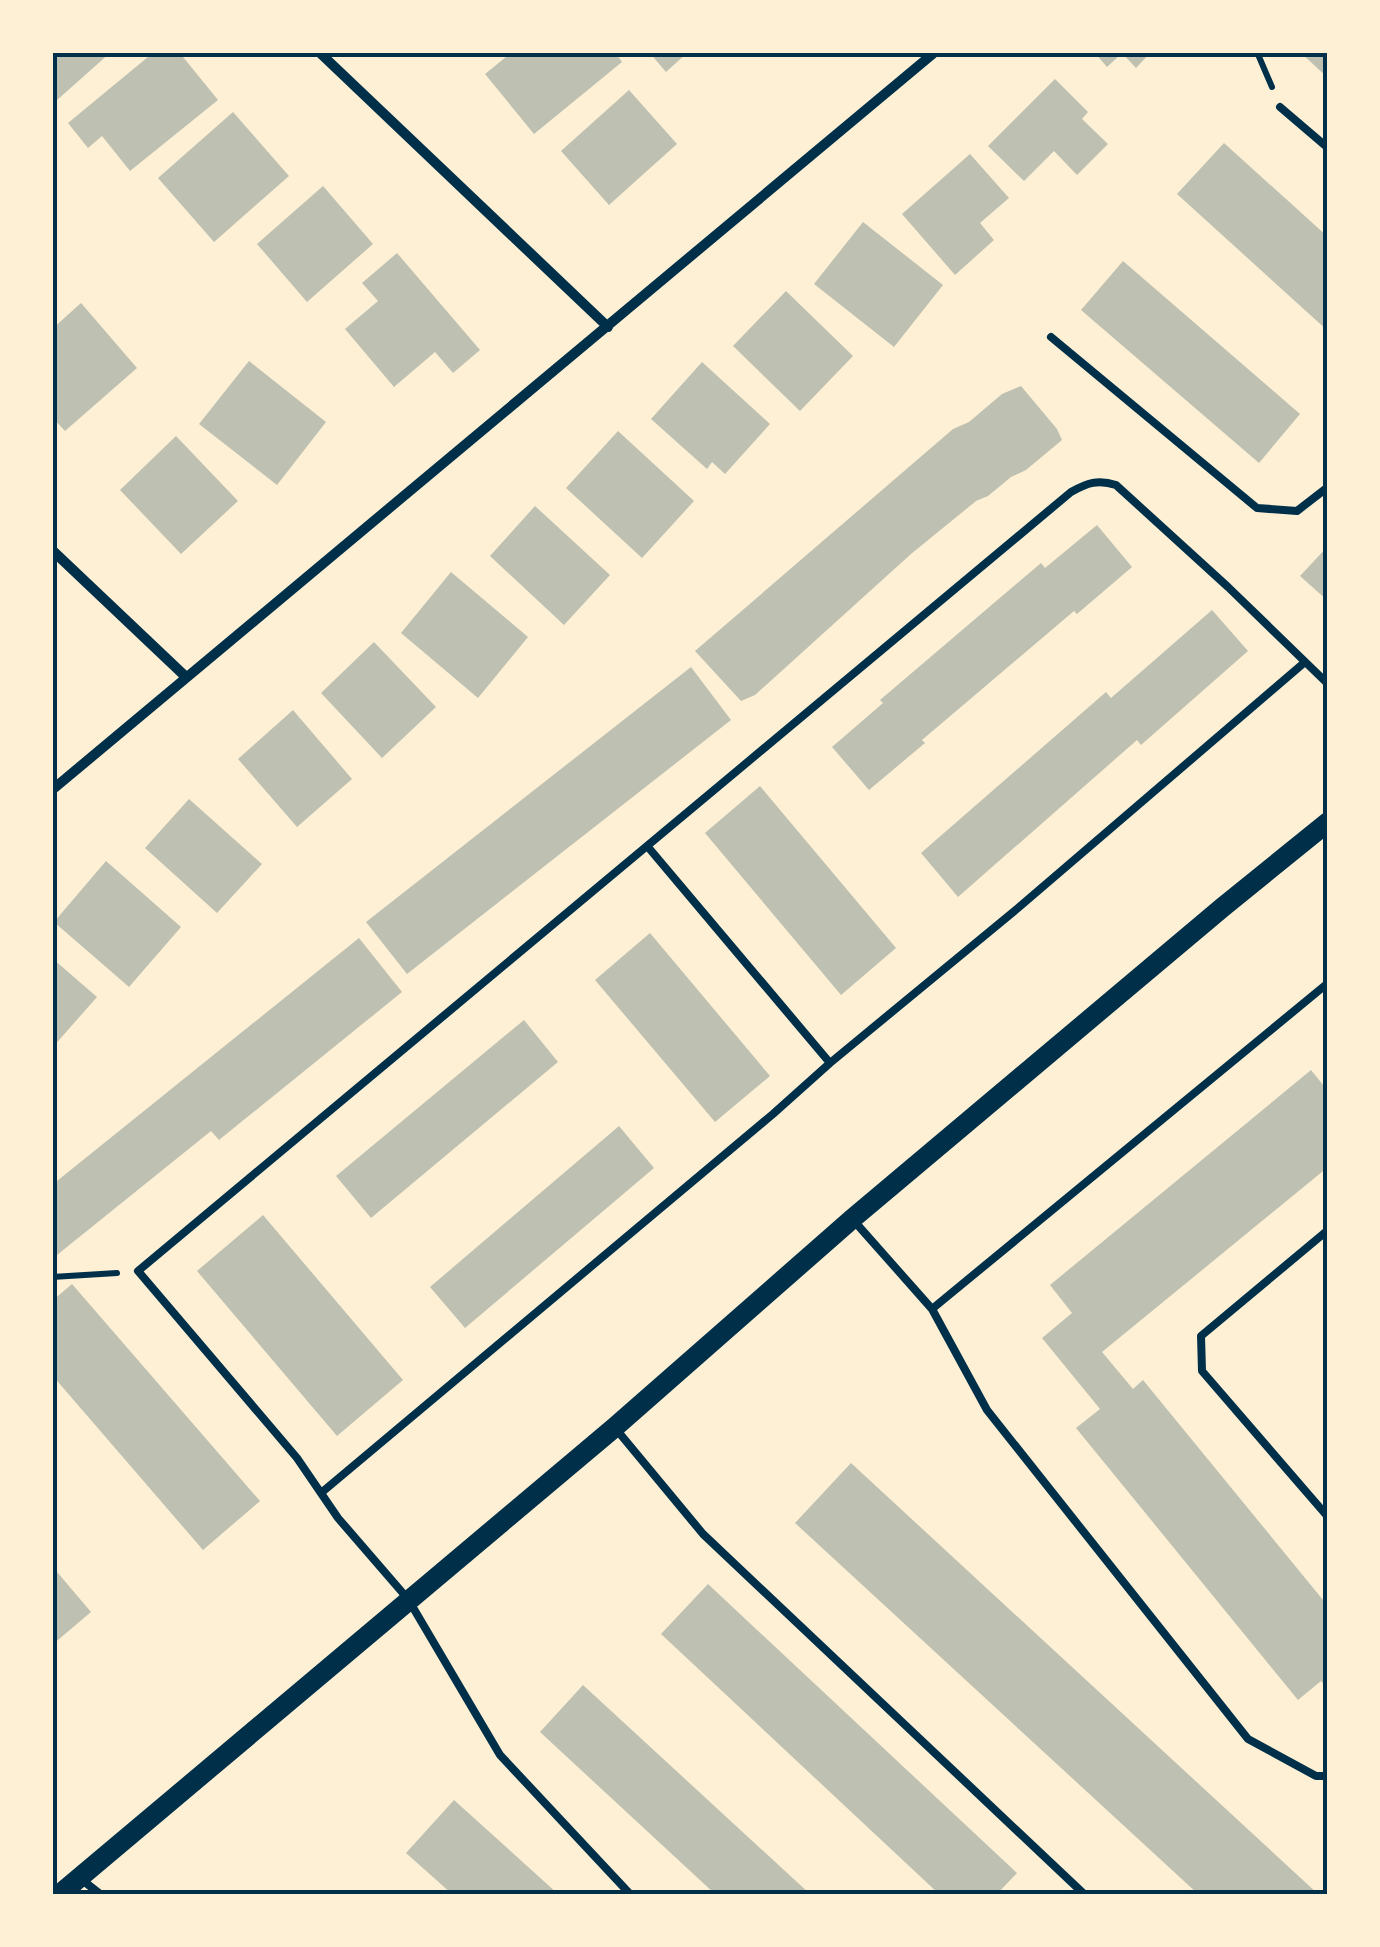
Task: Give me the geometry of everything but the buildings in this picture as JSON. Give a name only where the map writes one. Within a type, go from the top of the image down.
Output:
[{"type":"main road","points":[[60,1894],[614,1427],[852,1219],[1222,906],[1328,822]]},
{"type":"street","points":[[319,52],[608,327]]},
{"type":"street","points":[[52,790],[935,52]]},
{"type":"street","points":[[52,550],[186,677]]},
{"type":"lane","points":[[1280,106],[1328,148]]},
{"type":"lane","points":[[1050,337],[1257,508],[1297,511],[1328,487]]},
{"type":"lane","points":[[630,1894],[500,1756],[408,1599],[338,1518],[297,1458],[138,1271],[1083,485],[1097,481],[1116,486],[1228,586],[1328,684]]},
{"type":"lane","points":[[321,1492],[1305,662]]},
{"type":"lane","points":[[648,847],[830,1063]]},
{"type":"lane","points":[[932,1310],[1328,983]]},
{"type":"lane","points":[[852,1219],[932,1310],[987,1410],[1248,1739],[1316,1776],[1328,1776]]},
{"type":"lane","points":[[1328,1230],[1201,1336],[1202,1371],[1328,1516]]},
{"type":"lane","points":[[614,1427],[703,1534],[1084,1894]]},
{"type":"lane","points":[[81,1879],[100,1894]]},
{"type":"path","points":[[1257,52],[1280,106]]},
{"type":"path","points":[[52,1277],[138,1271]]}]
